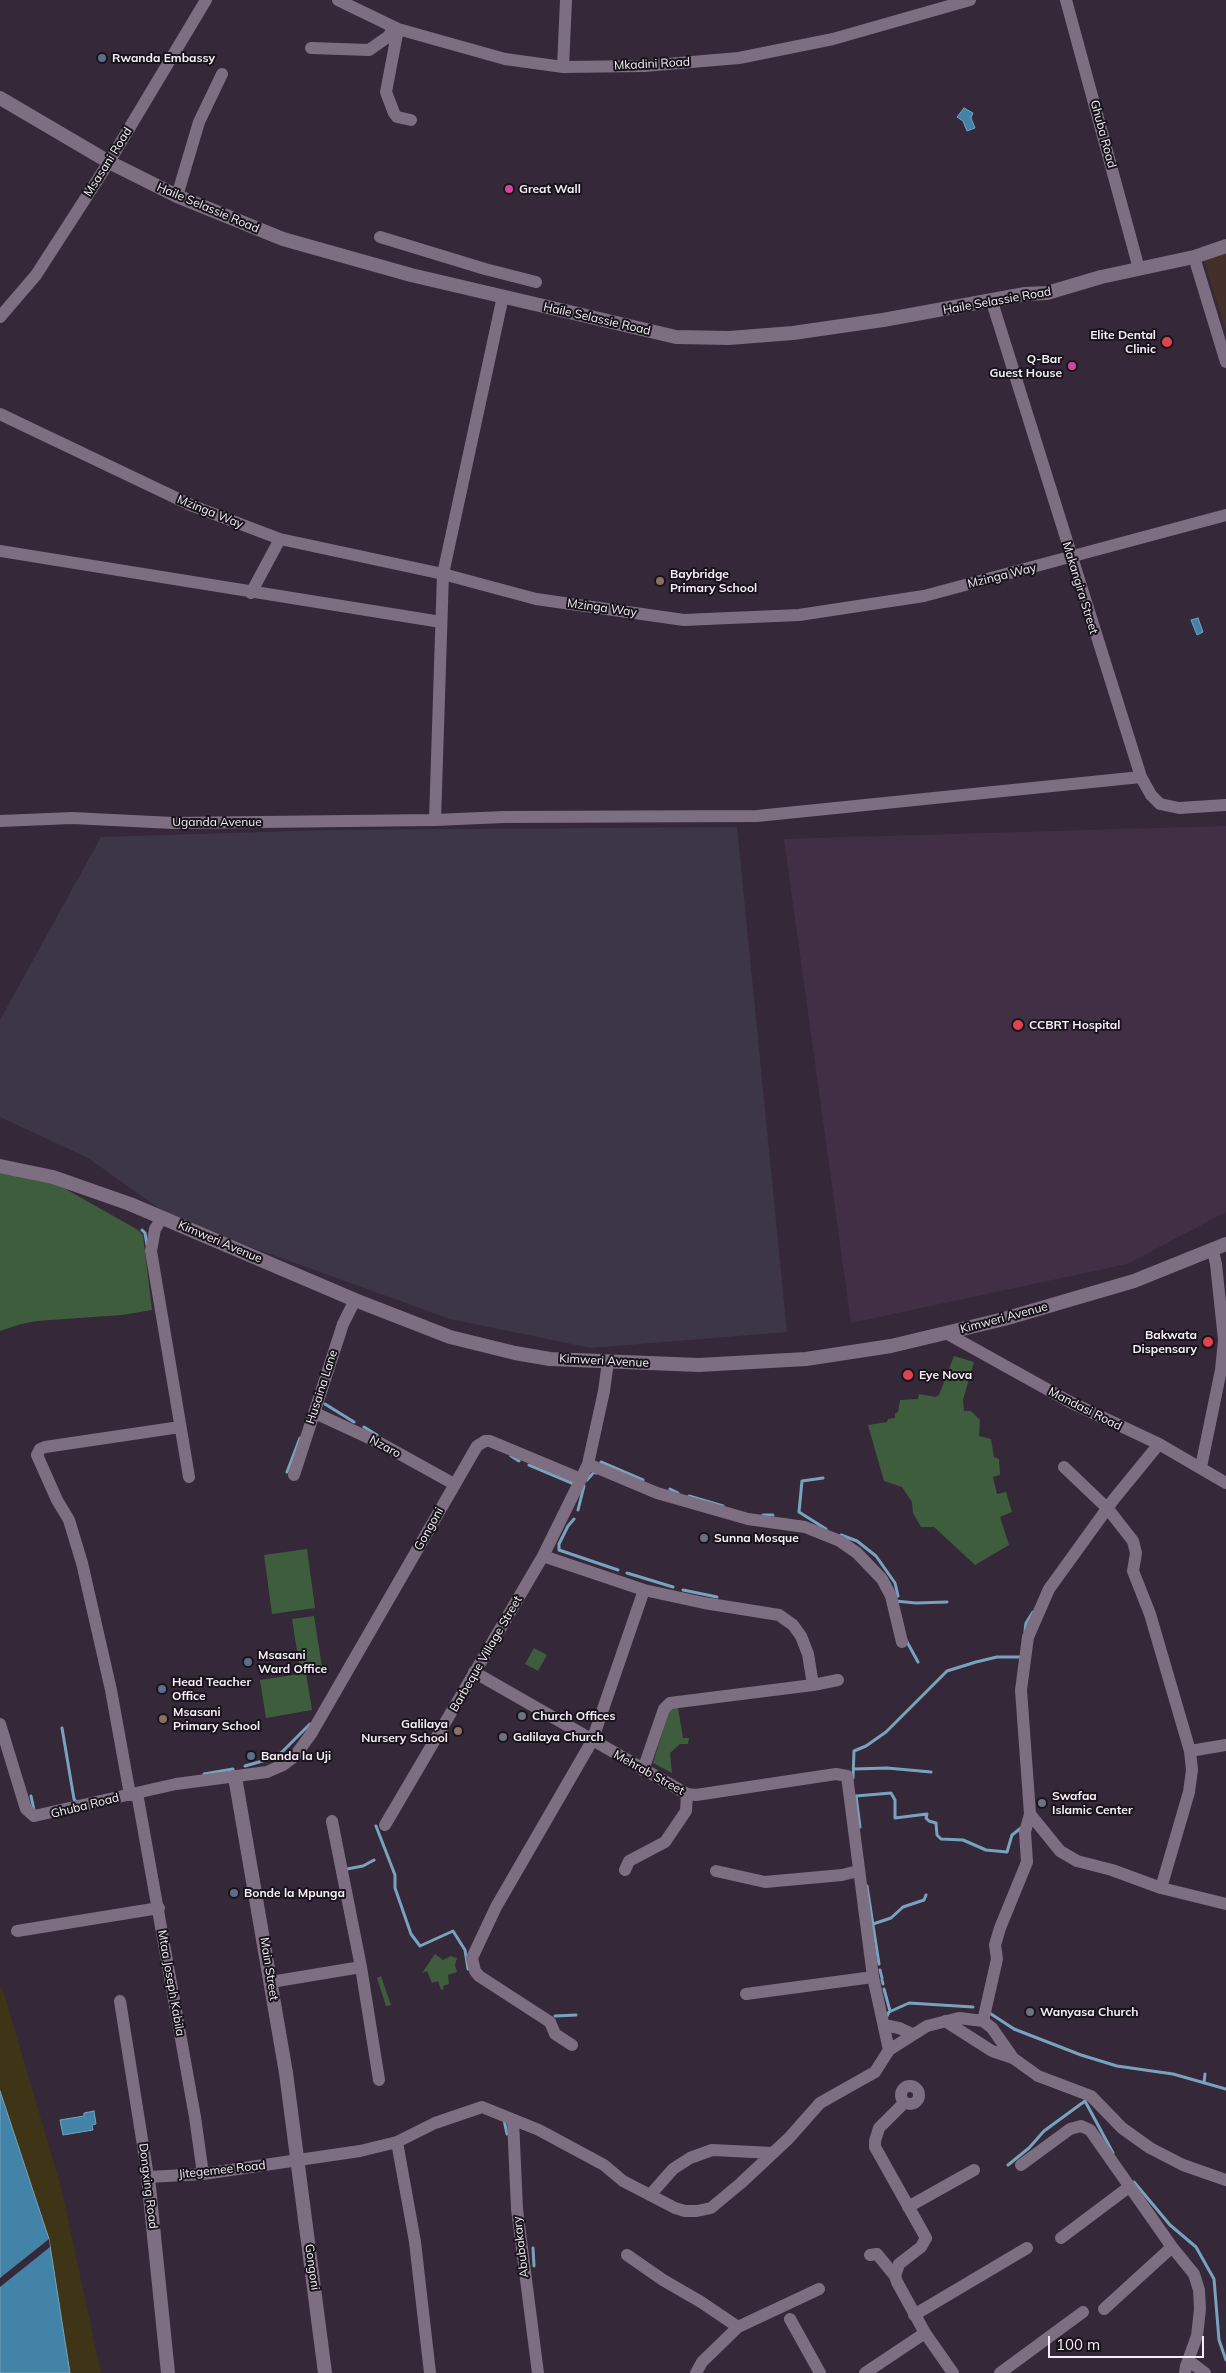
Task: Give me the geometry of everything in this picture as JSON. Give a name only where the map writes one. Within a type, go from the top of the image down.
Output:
[{"type":"street","name":"Msasani Road","points":[[0,317],[36,274],[109,162],[206,0]]},
{"type":"street","name":"Mkadini Road","points":[[338,0],[360,4],[395,28],[506,59],[563,67],[644,66],[739,58],[833,39],[970,0]]},
{"type":"street","points":[[563,67],[566,0]]},
{"type":"street","name":"Ghuba Road","points":[[1066,0],[1140,269]]},
{"type":"street","points":[[311,48],[370,50],[389,36],[395,28]]},
{"type":"street","points":[[395,28],[386,92],[397,117],[411,120]]},
{"type":"street","points":[[177,196],[199,122],[222,74]]},
{"type":"street","name":"Haile Selassie Road","points":[[0,98],[109,162],[177,196],[283,239],[411,275],[676,337],[729,338],[847,325],[992,302],[1025,294],[1047,293],[1194,257],[1226,246]]},
{"type":"street","points":[[380,237],[485,269],[536,282]]},
{"type":"street","points":[[1194,257],[1226,362]]},
{"type":"street","points":[[435,820],[443,574],[503,296]]},
{"type":"street","name":"Makangira Street","points":[[992,302],[1141,778],[1151,795],[1160,804],[1179,808],[1226,805]]},
{"type":"street","name":"Mzinga Way","points":[[0,414],[193,506],[280,539],[443,574],[536,599],[684,620],[799,615],[924,596],[1226,515]]},
{"type":"street","points":[[251,593],[280,539]]},
{"type":"street","points":[[0,550],[251,593],[440,622]]},
{"type":"street","name":"Uganda Avenue","points":[[0,821],[72,818],[173,823],[435,820],[504,817],[756,816],[1141,778]]},
{"type":"street","name":"Kimweri Avenue","points":[[0,1166],[53,1176],[130,1204],[415,1324],[481,1345],[550,1359],[699,1365],[806,1359],[891,1346],[1004,1320],[1134,1281],[1213,1251],[1226,1244]]},
{"type":"street","points":[[162,1218],[155,1229],[151,1251],[189,1477]]},
{"type":"street","points":[[1201,1467],[1221,1370],[1225,1339],[1213,1251]]},
{"type":"street","name":"Husaina Lane","points":[[294,1475],[343,1324],[355,1300]]},
{"type":"street","name":"Mandasi Road","points":[[946,1333],[1070,1402],[1160,1444],[1226,1483]]},
{"type":"street","points":[[581,1479],[588,1464],[604,1391],[608,1362]]},
{"type":"street","name":"Nzaro","points":[[315,1413],[380,1443],[454,1484]]},
{"type":"street","name":"Mtaa Joseph Kabila","points":[[180,1427],[45,1446],[40,1449],[37,1455],[57,1500],[69,1520],[82,1563],[159,1908],[202,2174]]},
{"type":"street","name":"Gongoni","points":[[235,1777],[267,1772],[283,1765],[295,1756],[472,1453],[485,1441],[581,1479]]},
{"type":"street","points":[[983,2021],[997,1959],[995,1945],[1000,1928],[1028,1862],[1025,1832],[1030,1814],[1021,1690],[1028,1637],[1049,1590],[1108,1509],[1160,1444]]},
{"type":"street","points":[[588,1464],[657,1493],[748,1519],[805,1526],[840,1541],[857,1553],[882,1579],[891,1596],[902,1642]]},
{"type":"street","points":[[1064,1467],[1108,1509],[1133,1541],[1136,1553],[1133,1571],[1150,1614],[1190,1751],[1192,1770],[1188,1792],[1161,1888]]},
{"type":"street","name":"Barbeque Village Street","points":[[385,1826],[543,1556],[581,1479]]},
{"type":"street","points":[[543,1556],[644,1590],[704,1603],[779,1615],[793,1625],[801,1636],[808,1654],[813,1685]]},
{"type":"street","points":[[572,2045],[555,2034],[550,2022],[479,1976],[475,1971],[472,1958],[496,1907],[592,1741],[644,1590]]},
{"type":"street","name":"Mehrab Street","points":[[474,1672],[687,1794],[696,1795],[836,1774],[847,1776],[849,1779],[858,1871]]},
{"type":"street","points":[[643,1770],[666,1706],[676,1702],[813,1685],[838,1680]]},
{"type":"street","name":"Ghuba Road","points":[[0,1724],[22,1801],[30,1814],[34,1816],[47,1815],[176,1784],[235,1777]]},
{"type":"street","points":[[1190,1751],[1226,1745]]},
{"type":"street","name":"Main Street","points":[[235,1777],[286,2073],[296,2162]]},
{"type":"street","points":[[625,1870],[629,1861],[665,1842],[686,1811],[687,1794]]},
{"type":"street","points":[[1030,1814],[1060,1851],[1077,1862],[1112,1870],[1161,1888],[1226,1904]]},
{"type":"street","points":[[332,1821],[361,1966],[379,2080]]},
{"type":"street","points":[[716,1871],[765,1882],[842,1875],[858,1871],[873,1977],[889,2050],[912,2034],[945,2021],[959,2018],[983,2021],[992,2028],[1013,2058]]},
{"type":"street","points":[[17,1931],[159,1908]]},
{"type":"street","points":[[271,1982],[361,1966]]},
{"type":"street","points":[[746,1994],[873,1977]]},
{"type":"street","name":"Dongxing Road","points":[[120,2001],[148,2176],[168,2373]]},
{"type":"street","points":[[945,2021],[992,2051],[1013,2058],[1038,2076],[1091,2096],[1122,2128],[1150,2148],[1183,2165],[1226,2180]]},
{"type":"street","points":[[884,2025],[899,2028],[912,2034]]},
{"type":"street","name":"Jitegemee Road","points":[[148,2176],[202,2174],[296,2162],[360,2151],[397,2142],[435,2123],[482,2107],[547,2134],[604,2165],[623,2180],[685,2211],[698,2211],[711,2208],[773,2153],[820,2103],[874,2072],[889,2050]]},
{"type":"street","points":[[904,2103],[879,2128],[874,2141],[878,2154],[925,2234],[925,2242],[921,2247],[898,2264],[895,2276],[896,2282],[925,2333],[953,2373]]},
{"type":"street","name":"Abubakary","points":[[513,2120],[516,2209],[538,2373]]},
{"type":"street","points":[[1021,2165],[1070,2129],[1085,2126],[1094,2136],[1172,2247],[1194,2274],[1199,2290],[1197,2336],[1187,2367],[1204,2373]]},
{"type":"street","points":[[397,2142],[415,2242],[430,2373]]},
{"type":"street","points":[[650,2194],[673,2169],[690,2158],[712,2150],[773,2153]]},
{"type":"street","name":"Gongoni","points":[[296,2162],[326,2373]]},
{"type":"street","points":[[908,2207],[974,2170]]},
{"type":"street","points":[[1060,2238],[1129,2187]]},
{"type":"street","points":[[1104,2309],[1172,2247]]},
{"type":"street","points":[[914,2315],[1027,2248]]},
{"type":"street","points":[[627,2254],[663,2280],[701,2302],[738,2328]]},
{"type":"street","points":[[870,2255],[877,2254],[895,2276]]},
{"type":"street","points":[[696,2373],[702,2362],[738,2328],[780,2305],[819,2289]]},
{"type":"street","points":[[1000,2373],[1083,2312]]},
{"type":"street","points":[[790,2319],[820,2373]]},
{"type":"street","points":[[865,2373],[925,2333]]},
{"type":"shaded area","points":[[1226,248],[1226,331],[1203,257]]},
{"type":"shaded area","name":"CCBRT Hospital","points":[[1226,826],[1226,1212],[1127,1264],[851,1323],[784,839]]},
{"type":"shaded area","points":[[737,827],[787,1332],[591,1348],[450,1319],[259,1250],[185,1227],[88,1158],[0,1117],[0,1020],[101,837],[327,830]]},
{"type":"green space","points":[[0,1170],[48,1179],[138,1230],[143,1235],[152,1310],[122,1315],[37,1321],[0,1331]]},
{"type":"green space","points":[[954,1356],[974,1362],[963,1400],[964,1411],[971,1411],[980,1420],[979,1436],[991,1439],[994,1457],[999,1459],[1000,1475],[993,1477],[997,1494],[1006,1492],[1012,1512],[1000,1517],[1009,1545],[975,1565],[934,1527],[921,1527],[913,1513],[912,1502],[902,1487],[884,1481],[868,1425],[887,1422],[888,1419],[895,1418],[900,1400],[918,1399],[919,1394],[936,1397],[939,1395]]},
{"type":"green space","points":[[307,1549],[315,1608],[272,1614],[264,1555]]},
{"type":"green space","points":[[314,1616],[322,1667],[300,1670],[292,1619]]},
{"type":"green space","points":[[534,1648],[547,1655],[538,1671],[525,1664]]},
{"type":"green space","points":[[306,1673],[312,1710],[266,1718],[260,1680]]},
{"type":"green space","points":[[670,1708],[678,1708],[683,1738],[689,1738],[688,1744],[680,1744],[670,1753],[672,1773],[653,1763]]},
{"type":"green space","points":[[435,1954],[443,1960],[451,1956],[457,1958],[455,1965],[457,1972],[448,1975],[449,1984],[443,1986],[444,1989],[441,1990],[438,1981],[432,1983],[427,1971],[422,1973]]},
{"type":"green space","points":[[381,1976],[391,2005],[386,2006],[377,1978]]},
{"type":"sand","points":[[0,1985],[4,1993],[61,2187],[101,2373],[70,2373],[49,2239],[0,2091]]},
{"type":"water","points":[[964,108],[973,113],[971,118],[975,128],[967,131],[963,121],[957,117]]},
{"type":"water","points":[[1198,618],[1203,632],[1197,635],[1191,620]]},
{"type":"water","points":[[0,2091],[49,2239],[70,2373],[0,2373]]},
{"type":"water","points":[[94,2111],[96,2124],[92,2125],[93,2130],[63,2135],[60,2120],[84,2116],[84,2113]]},
{"type":"pier","points":[[49,2239],[50,2247],[0,2287],[0,2278]]},
{"type":"waterway","points":[[142,1230],[145,1233],[147,1245]]},
{"type":"waterway","points":[[325,1404],[354,1422]]},
{"type":"waterway","points":[[364,1427],[377,1435]]},
{"type":"waterway","points":[[287,1472],[300,1438]]},
{"type":"waterway","points":[[511,1456],[519,1461]]},
{"type":"waterway","points":[[601,1462],[643,1480]]},
{"type":"waterway","points":[[529,1465],[574,1484]]},
{"type":"waterway","points":[[587,1480],[594,1472],[596,1473]]},
{"type":"waterway","points":[[823,1478],[802,1481],[799,1512],[826,1529]]},
{"type":"waterway","points":[[578,1510],[584,1486]]},
{"type":"waterway","points":[[670,1489],[678,1493]]},
{"type":"waterway","points":[[689,1496],[723,1506]]},
{"type":"waterway","points":[[763,1515],[773,1515]]},
{"type":"waterway","points":[[574,1519],[568,1526],[559,1544],[559,1550],[618,1570]]},
{"type":"waterway","points":[[841,1535],[857,1541],[876,1556],[895,1583],[898,1596],[894,1597]]},
{"type":"waterway","points":[[627,1573],[673,1587]]},
{"type":"waterway","points":[[683,1590],[717,1597]]},
{"type":"waterway","points":[[895,1601],[916,1603],[947,1602]]},
{"type":"waterway","points":[[1025,1631],[1026,1623],[1033,1612]]},
{"type":"waterway","points":[[906,1640],[918,1662]]},
{"type":"waterway","points":[[853,1778],[854,1751],[866,1746],[886,1732],[947,1671],[997,1657],[1022,1657]]},
{"type":"waterway","points":[[245,1766],[273,1758],[282,1752],[310,1724]]},
{"type":"waterway","points":[[62,1728],[74,1799],[77,1803]]},
{"type":"waterway","points":[[854,1769],[887,1768],[931,1772]]},
{"type":"waterway","points":[[204,1774],[233,1769]]},
{"type":"waterway","points":[[856,1796],[891,1793],[895,1800],[895,1818],[927,1814],[926,1818],[936,1823],[937,1835],[941,1839],[963,1840],[986,1850],[1007,1852],[1012,1835],[1021,1828]]},
{"type":"waterway","points":[[31,1796],[34,1810]]},
{"type":"waterway","points":[[854,1797],[856,1796],[860,1827]]},
{"type":"waterway","points":[[376,1826],[395,1875],[395,1888],[411,1934],[420,1946],[453,1931],[465,1950],[468,1969]]},
{"type":"waterway","points":[[347,1869],[363,1866],[374,1860]]},
{"type":"waterway","points":[[867,1886],[879,1964]]},
{"type":"waterway","points":[[873,1924],[891,1918],[903,1907],[924,1900],[926,1895]]},
{"type":"waterway","points":[[880,1970],[882,1978]]},
{"type":"waterway","points":[[882,1980],[883,1984]]},
{"type":"waterway","points":[[884,1989],[890,2011]]},
{"type":"waterway","points":[[887,2016],[889,2012],[909,2003],[973,2007]]},
{"type":"waterway","points":[[988,2012],[1014,2029],[1081,2055],[1117,2066],[1173,2074],[1226,2089]]},
{"type":"waterway","points":[[555,2016],[576,2015]]},
{"type":"waterway","points":[[1204,2083],[1205,2074]]},
{"type":"waterway","points":[[1008,2165],[1029,2148],[1044,2131],[1085,2101],[1113,2153]]},
{"type":"waterway","points":[[504,2120],[507,2134]]},
{"type":"waterway","points":[[1134,2182],[1170,2225],[1196,2247],[1214,2279],[1219,2340],[1226,2360]]},
{"type":"waterway","points":[[533,2248],[534,2266]]},
{"type":"place","name":"Rwanda Embassy","points":[[102,58]]},
{"type":"place","name":"Great Wall","points":[[509,189]]},
{"type":"place","name":"Elite Dental Clinic","points":[[1167,342]]},
{"type":"place","name":"Q-Bar Guest House","points":[[1072,366]]},
{"type":"place","name":"Baybridge Primary School","points":[[660,581]]},
{"type":"place","name":"CCBRT Hospital","points":[[1018,1025]]},
{"type":"place","name":"Bakwata Dispensary","points":[[1208,1342]]},
{"type":"place","name":"Eye Nova","points":[[908,1375]]},
{"type":"place","name":"Sunna Mosque","points":[[704,1538]]},
{"type":"place","name":"Msasani Ward Office","points":[[248,1662]]},
{"type":"place","name":"Head Teacher Office","points":[[162,1689]]},
{"type":"place","name":"Church Offices","points":[[522,1716]]},
{"type":"place","name":"Msasani Primary School","points":[[163,1719]]},
{"type":"place","name":"Galilaya Nursery School","points":[[458,1731]]},
{"type":"place","name":"Galilaya Church","points":[[503,1737]]},
{"type":"place","name":"Banda la Uji","points":[[251,1756]]},
{"type":"place","name":"Swafaa Islamic Center","points":[[1042,1803]]},
{"type":"place","name":"Bonde la Mpunga","points":[[234,1893]]},
{"type":"place","name":"Wanyasa Church","points":[[1030,2012]]}]
